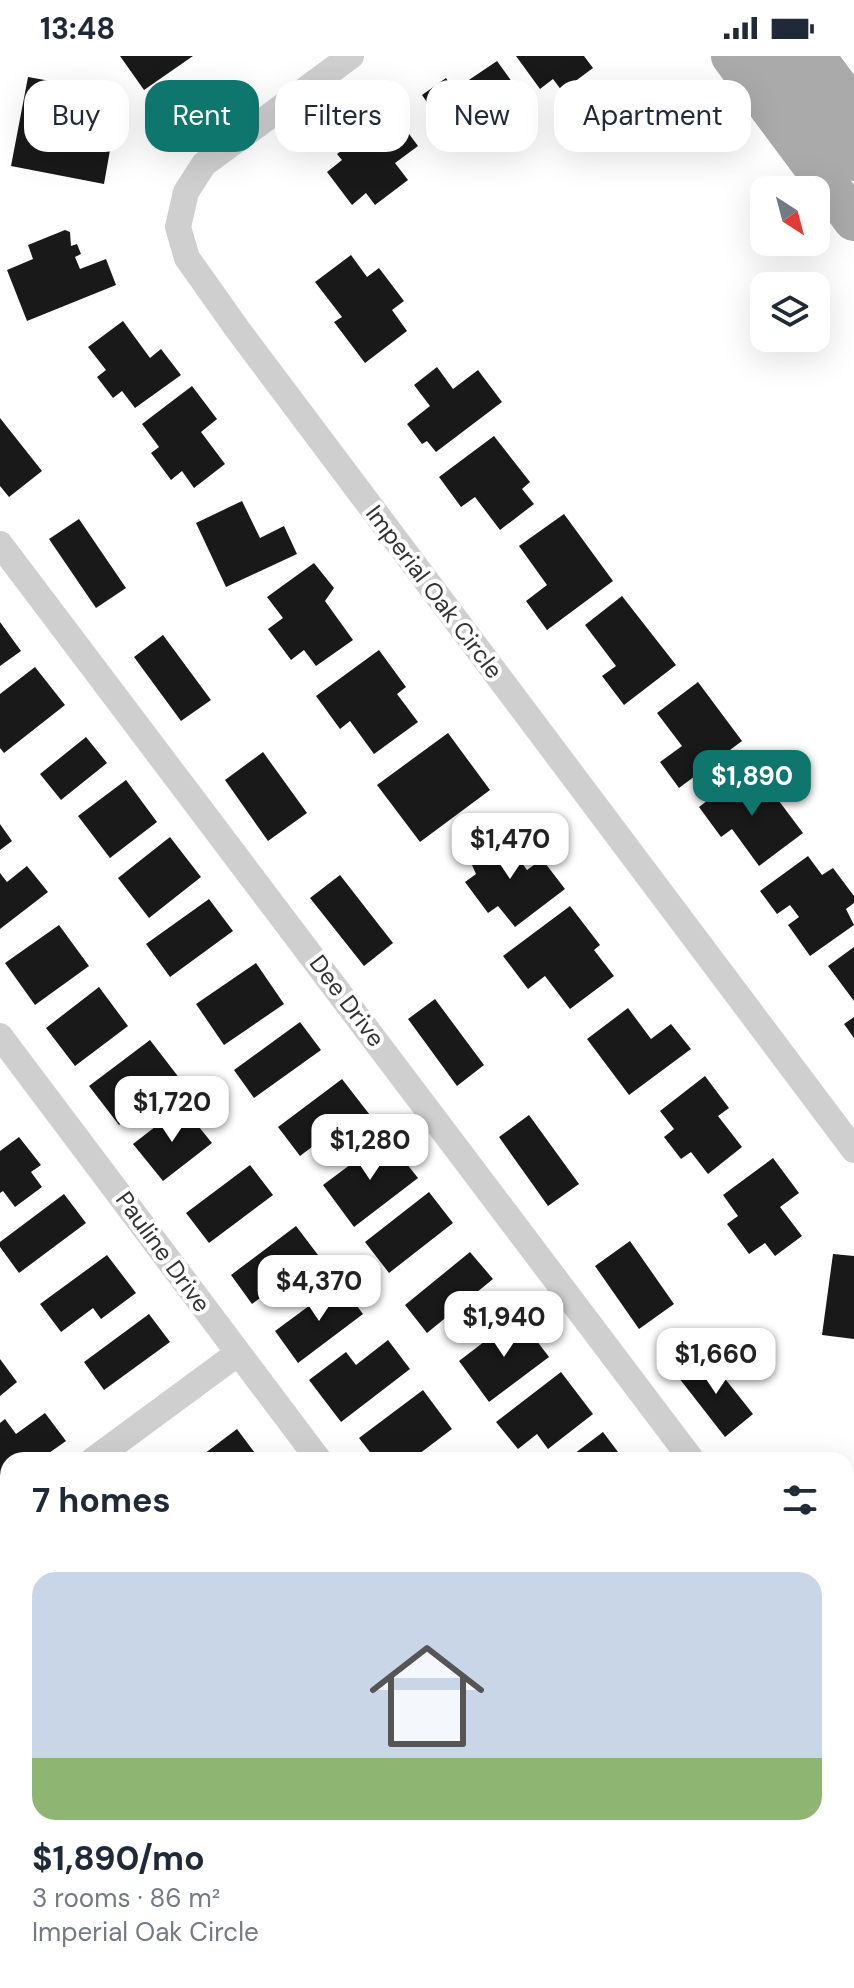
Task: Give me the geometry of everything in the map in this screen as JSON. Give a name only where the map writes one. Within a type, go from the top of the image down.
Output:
[{"type":"main road","points":[[732,56],[854,220]]},
{"type":"main road","points":[[774,56],[854,160]]},
{"type":"main road","points":[[814,56],[854,110]]},
{"type":"street","name":"Imperial Oak Circle","points":[[351,56],[204,164],[186,192],[178,227],[187,258],[854,1150]]},
{"type":"street","name":"Dee Drive","points":[[0,544],[686,1452]]},
{"type":"street","name":"Pauline Drive","points":[[0,1036],[119,1190],[237,1354],[313,1452]]},
{"type":"street","points":[[104,1452],[237,1354]]},
{"type":"building","points":[[120,56],[193,56],[158,80],[145,80],[144,90]]},
{"type":"building","points":[[516,56],[584,56],[593,68],[577,80],[553,79],[540,89],[538,80],[533,80]]},
{"type":"building","points":[[497,61],[511,80],[469,80]]},
{"type":"building","points":[[24,98],[24,152],[110,152],[104,184],[11,166]]},
{"type":"building","points":[[410,135],[418,146],[410,152]]},
{"type":"building","points":[[410,152],[395,163],[408,180],[375,205],[366,193],[352,205],[327,172],[342,160],[337,154]]},
{"type":"building","points":[[65,230],[70,232],[71,246],[77,244],[81,254],[75,257],[80,269],[106,259],[116,285],[27,321],[7,270],[33,259],[28,245]]},
{"type":"building","points":[[351,255],[367,277],[379,268],[404,301],[392,310],[407,331],[365,363],[334,322],[342,317],[315,282]]},
{"type":"building","points":[[123,321],[150,358],[161,349],[181,375],[135,408],[122,391],[113,398],[97,377],[106,370],[88,347]]},
{"type":"building","points":[[437,367],[453,389],[478,370],[502,402],[436,452],[427,441],[422,444],[407,424],[430,406],[414,385]]},
{"type":"building","points":[[192,386],[217,419],[201,432],[225,464],[194,488],[182,471],[171,480],[151,453],[159,447],[142,424]]},
{"type":"building","points":[[0,418],[42,471],[9,497],[0,486]]},
{"type":"building","points":[[494,436],[530,482],[522,489],[534,504],[500,530],[475,497],[461,507],[439,477]]},
{"type":"building","points":[[242,501],[260,538],[284,526],[297,554],[226,587],[196,523]]},
{"type":"building","points":[[564,514],[613,581],[547,630],[526,601],[547,585],[519,546]]},
{"type":"building","points":[[79,519],[126,588],[96,608],[49,539]]},
{"type":"building","points":[[314,563],[334,588],[325,601],[353,640],[316,666],[304,650],[291,660],[268,629],[283,618],[267,597]]},
{"type":"building","points":[[622,596],[676,665],[624,705],[602,676],[616,666],[585,625]]},
{"type":"building","points":[[0,622],[21,651],[0,666]]},
{"type":"building","points":[[163,635],[211,700],[181,721],[134,657]]},
{"type":"building","points":[[379,650],[406,687],[397,694],[418,722],[374,754],[350,721],[340,729],[316,696]]},
{"type":"building","points":[[35,667],[65,705],[4,753],[0,748],[0,694]]},
{"type":"building","points":[[698,682],[742,741],[679,788],[660,762],[682,746],[657,713]]},
{"type":"building","points":[[448,733],[490,790],[420,842],[377,785]]},
{"type":"building","points":[[86,737],[107,763],[61,800],[40,774]]},
{"type":"building","points":[[263,752],[307,813],[268,841],[225,780]]},
{"type":"building","points":[[741,775],[752,790],[764,781],[803,833],[759,866],[732,829],[721,837],[699,807]]},
{"type":"building","points":[[126,780],[157,822],[110,858],[78,816]]},
{"type":"building","points":[[0,824],[12,841],[0,850]]},
{"type":"building","points":[[499,832],[527,870],[542,859],[565,889],[515,927],[498,906],[488,913],[465,882],[476,874],[468,856]]},
{"type":"building","points":[[170,837],[201,877],[149,918],[118,878]]},
{"type":"building","points":[[808,856],[822,875],[833,868],[854,896],[854,903],[846,909],[854,925],[810,956],[788,925],[799,917],[790,905],[777,914],[760,891]]},
{"type":"building","points":[[27,866],[48,892],[0,929],[0,873],[7,882]]},
{"type":"building","points":[[340,875],[393,943],[364,966],[310,898]]},
{"type":"building","points":[[209,899],[233,931],[170,977],[146,944]]},
{"type":"building","points":[[570,906],[600,945],[594,950],[614,976],[570,1009],[545,976],[528,989],[503,956]]},
{"type":"building","points":[[59,925],[89,966],[35,1005],[5,963]]},
{"type":"building","points":[[854,947],[854,1001],[828,966]]},
{"type":"building","points":[[256,963],[284,1004],[224,1045],[196,1004]]},
{"type":"building","points":[[99,987],[128,1026],[75,1066],[46,1028]]},
{"type":"building","points":[[435,999],[484,1065],[457,1086],[408,1019]]},
{"type":"building","points":[[628,1008],[651,1039],[671,1024],[691,1049],[629,1095],[587,1039]]},
{"type":"building","points":[[854,1017],[854,1038],[844,1024]]},
{"type":"building","points":[[300,1022],[321,1050],[254,1098],[234,1070]]},
{"type":"building","points":[[150,1040],[180,1079],[119,1125],[89,1086]]},
{"type":"building","points":[[705,1076],[729,1108],[718,1116],[742,1147],[708,1174],[691,1152],[681,1159],[664,1137],[674,1129],[660,1111]]},
{"type":"building","points":[[342,1079],[373,1119],[342,1142],[333,1131],[300,1156],[278,1127]]},
{"type":"building","points":[[182,1106],[212,1143],[163,1181],[133,1144]]},
{"type":"building","points":[[529,1115],[579,1184],[548,1206],[499,1137]]},
{"type":"building","points":[[19,1137],[41,1165],[31,1172],[42,1187],[15,1207],[3,1191],[0,1193],[0,1151]]},
{"type":"building","points":[[386,1138],[418,1178],[354,1227],[323,1185]]},
{"type":"building","points":[[773,1158],[799,1193],[780,1207],[802,1236],[775,1256],[765,1243],[749,1254],[727,1224],[738,1216],[723,1195]]},
{"type":"building","points":[[250,1165],[273,1195],[209,1243],[186,1213]]},
{"type":"building","points":[[429,1192],[453,1223],[389,1273],[365,1242]]},
{"type":"building","points":[[64,1194],[86,1223],[19,1273],[0,1247],[0,1242]]},
{"type":"building","points":[[296,1226],[318,1255],[252,1304],[231,1275]]},
{"type":"building","points":[[630,1241],[674,1304],[639,1329],[595,1266]]},
{"type":"building","points":[[470,1252],[493,1279],[427,1333],[405,1305]]},
{"type":"building","points":[[833,1254],[854,1256],[854,1339],[822,1335]]},
{"type":"building","points":[[107,1255],[136,1293],[101,1319],[93,1308],[61,1332],[40,1304]]},
{"type":"building","points":[[340,1283],[363,1314],[298,1363],[275,1331]]},
{"type":"building","points":[[149,1314],[170,1342],[104,1390],[84,1362]]},
{"type":"building","points":[[518,1316],[549,1357],[489,1402],[459,1361]]},
{"type":"building","points":[[388,1340],[410,1369],[341,1422],[309,1380],[346,1352],[356,1365]]},
{"type":"building","points":[[707,1356],[753,1414],[725,1437],[679,1378]]},
{"type":"building","points":[[0,1359],[17,1382],[0,1396]]},
{"type":"building","points":[[561,1372],[593,1414],[548,1449],[537,1434],[518,1449],[496,1422]]},
{"type":"building","points":[[423,1390],[452,1429],[422,1452],[370,1452],[359,1438]]},
{"type":"building","points":[[45,1413],[66,1441],[50,1452],[0,1452],[0,1423],[5,1419],[16,1434]]},
{"type":"building","points":[[237,1429],[254,1452],[207,1452]]},
{"type":"building","points":[[603,1432],[618,1452],[577,1452]]}]
